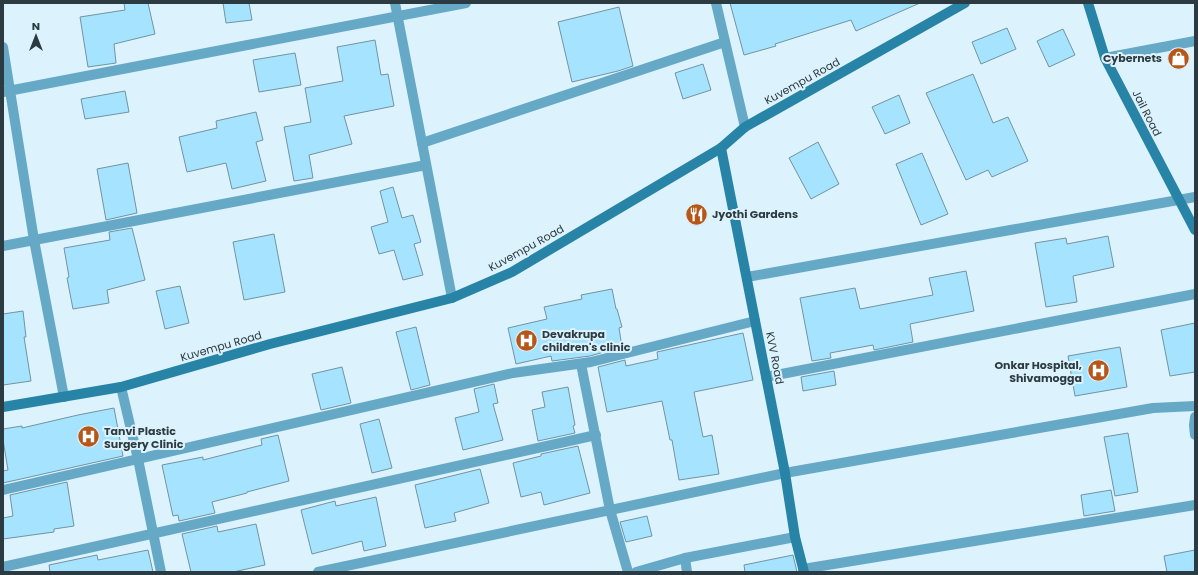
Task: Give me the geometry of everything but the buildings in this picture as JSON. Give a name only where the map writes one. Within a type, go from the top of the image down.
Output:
[{"type":"main road","name":"Kuvempu Road","points":[[3,407],[122,387],[270,344],[452,298],[512,272],[721,148],[745,127],[965,3]]},
{"type":"main road","name":"Jail Road","points":[[1088,3],[1104,58],[1178,201],[1195,230]]},
{"type":"main road","name":"KVV Road","points":[[721,148],[785,473],[794,537],[804,571]]},
{"type":"street","points":[[395,3],[452,298]]},
{"type":"street","points":[[6,91],[466,3]]},
{"type":"street","points":[[716,3],[745,127]]},
{"type":"street","points":[[1104,58],[1195,41]]},
{"type":"street","points":[[422,143],[725,42]]},
{"type":"street","points":[[3,47],[6,91],[64,397]]},
{"type":"street","points":[[3,246],[426,165]]},
{"type":"street","points":[[746,277],[1195,198]]},
{"type":"street","points":[[766,377],[1195,294]]},
{"type":"street","points":[[3,490],[513,373],[581,364],[755,321]]},
{"type":"street","points":[[581,364],[610,510],[628,572]]},
{"type":"street","points":[[122,387],[161,572]]},
{"type":"street","points":[[318,572],[785,473],[1154,408],[1195,406]]},
{"type":"street","points":[[1195,417],[1195,435]]},
{"type":"street","points":[[3,567],[596,435]]},
{"type":"street","points":[[804,571],[1195,505]]},
{"type":"street","points":[[636,572],[685,558],[794,537]]},
{"type":"street","points":[[685,558],[687,572]]},
{"type":"place","name":"Cybernets","points":[[1178,58]]},
{"type":"place","name":"Jyothi Gardens","points":[[697,214]]},
{"type":"place","name":"Devakrupa children's clinic","points":[[526,340]]},
{"type":"place","name":"Onkar Hospital, Shivamogga","points":[[1098,371]]},
{"type":"place","name":"Tanvi Plastic Surgery Clinic","points":[[89,437]]}]
